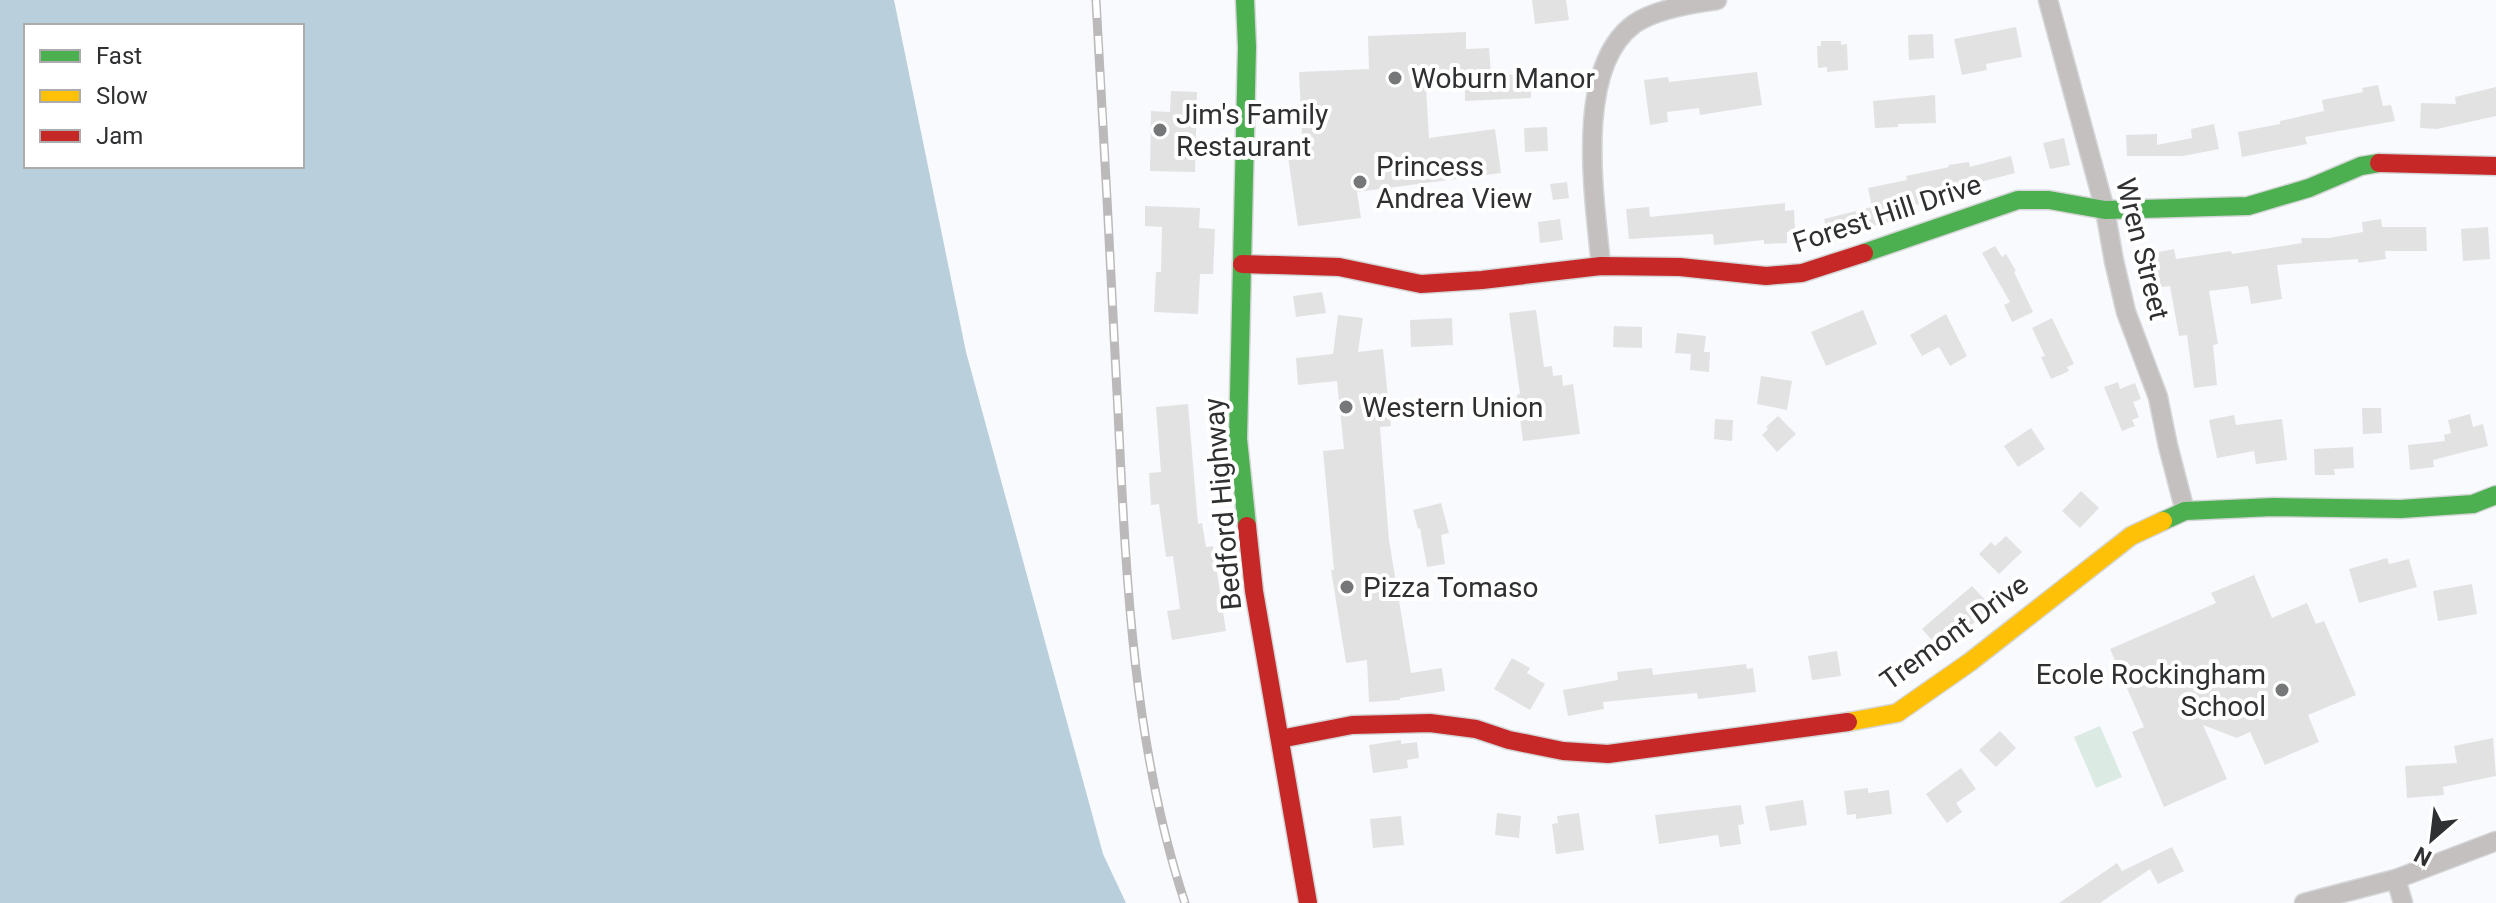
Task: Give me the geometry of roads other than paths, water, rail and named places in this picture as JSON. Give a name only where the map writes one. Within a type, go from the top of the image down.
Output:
[{"type":"street","name":"Bedford Highway","points":[[1245,0],[1247,47],[1238,439],[1254,591],[1308,903]]},
{"type":"street","points":[[1601,266],[1593,178],[1592,120],[1605,66],[1617,41],[1636,23],[1687,3],[1717,0]]},
{"type":"street","name":"Wren Street","points":[[2048,0],[2105,210],[2126,312],[2158,397],[2185,511]]},
{"type":"street","name":"Forest Hill Drive","points":[[1242,264],[1339,267],[1421,284],[1601,266],[1680,267],[1766,276],[1802,273],[2018,200],[2049,200],[2105,210],[2248,206],[2309,188],[2361,166],[2389,162],[2496,166]]},
{"type":"street","name":"Tremont Drive","points":[[1280,739],[1352,725],[1430,723],[1476,729],[1509,740],[1563,751],[1608,754],[1897,713],[1970,662],[2131,536],[2185,511],[2273,507],[2401,509],[2473,504],[2496,495]]},
{"type":"street","points":[[2304,903],[2396,879],[2496,841]]},
{"type":"street","points":[[2396,879],[2403,903]]},
{"type":"water","points":[[0,0],[894,0],[966,352],[1103,854],[1126,903],[0,903]]},
{"type":"railway","points":[[1096,0],[1125,536],[1135,660],[1154,783],[1185,903]]},
{"type":"place","name":"Woburn Manor","points":[[1395,78]]},
{"type":"place","name":"Jim's Family Restaurant","points":[[1160,130]]},
{"type":"place","name":"Princess Andrea View","points":[[1360,182]]},
{"type":"place","name":"Western Union","points":[[1346,407]]},
{"type":"place","name":"Pizza Tomaso","points":[[1347,587]]},
{"type":"place","name":"Ecole Rockingham School","points":[[2282,690]]}]
